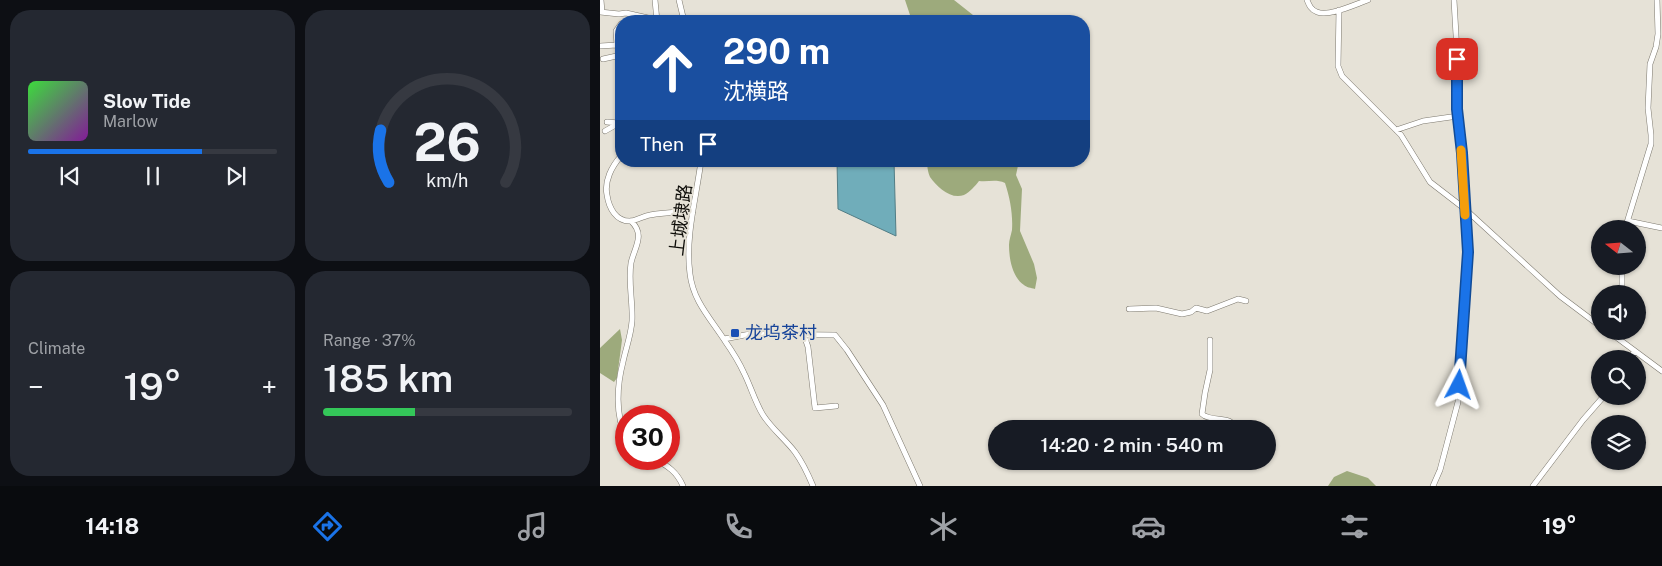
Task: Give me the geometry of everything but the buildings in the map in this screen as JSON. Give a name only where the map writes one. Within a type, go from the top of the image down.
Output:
[{"type":"street","points":[[601,0],[601,12],[633,15]]},
{"type":"street","points":[[654,15],[656,0]]},
{"type":"street","points":[[680,0],[683,15]]},
{"type":"street","points":[[1307,0],[1310,8],[1323,14],[1368,0]]},
{"type":"street","points":[[1433,486],[1440,470],[1458,402],[1468,252],[1458,116],[1458,70],[1454,0]]},
{"type":"street","points":[[1628,220],[1651,144],[1652,135],[1648,108],[1648,91],[1650,64],[1658,34],[1657,0]]},
{"type":"street","points":[[1339,10],[1337,60],[1342,76],[1401,135],[1430,182],[1465,209],[1560,296],[1591,319]]},
{"type":"street","points":[[600,46],[615,46]]},
{"type":"street","points":[[603,58],[615,56]]},
{"type":"street","points":[[1396,130],[1424,121],[1458,116]]},
{"type":"street","points":[[608,122],[615,123]]},
{"type":"street","points":[[605,130],[615,126]]},
{"type":"street","points":[[615,163],[608,178],[606,192],[613,213],[620,219],[631,221],[649,215],[693,211]]},
{"type":"street","name":"上城埭路","points":[[700,167],[688,254],[690,276],[695,296],[744,372],[756,403],[764,416],[796,453],[813,486]]},
{"type":"street","points":[[618,405],[620,380],[632,320],[632,263],[638,240],[636,226],[631,221]]},
{"type":"street","points":[[1646,225],[1662,228]]},
{"type":"street","points":[[1129,309],[1156,308],[1182,314],[1191,312],[1196,308],[1207,311],[1238,299],[1246,300]]},
{"type":"street","points":[[724,339],[750,334],[834,334],[840,339],[883,405],[920,486]]},
{"type":"street","points":[[804,335],[808,347],[815,408],[836,406]]},
{"type":"street","points":[[1210,340],[1210,370],[1202,414],[1208,418],[1223,420]]},
{"type":"street","points":[[1620,340],[1632,350]]},
{"type":"street","points":[[1646,359],[1662,371]]},
{"type":"street","points":[[1534,486],[1596,405]]},
{"type":"street","points":[[672,470],[679,477],[683,486]]},
{"type":"green space","points":[[905,0],[954,0],[973,15],[910,15]]},
{"type":"green space","points":[[927,167],[1018,167],[1016,175],[1022,189],[1020,231],[1034,264],[1037,278],[1035,289],[1020,282],[1012,267],[1009,245],[1012,230],[1012,212],[1005,183],[979,181],[966,194],[954,196],[940,188],[929,174]]},
{"type":"green space","points":[[620,329],[622,340],[617,378],[614,382],[600,373],[600,348]]},
{"type":"green space","points":[[1347,471],[1368,478],[1376,486],[1328,486],[1334,477]]},
{"type":"water","points":[[837,167],[894,167],[896,236],[838,209]]},
{"type":"slow traffic","points":[[1461,150],[1465,215]]},
{"type":"place","name":"龙坞茶村","points":[[735,333]]},
{"type":"route","points":[[1457,59],[1457,109],[1462,153],[1468,252],[1459,385]]}]
